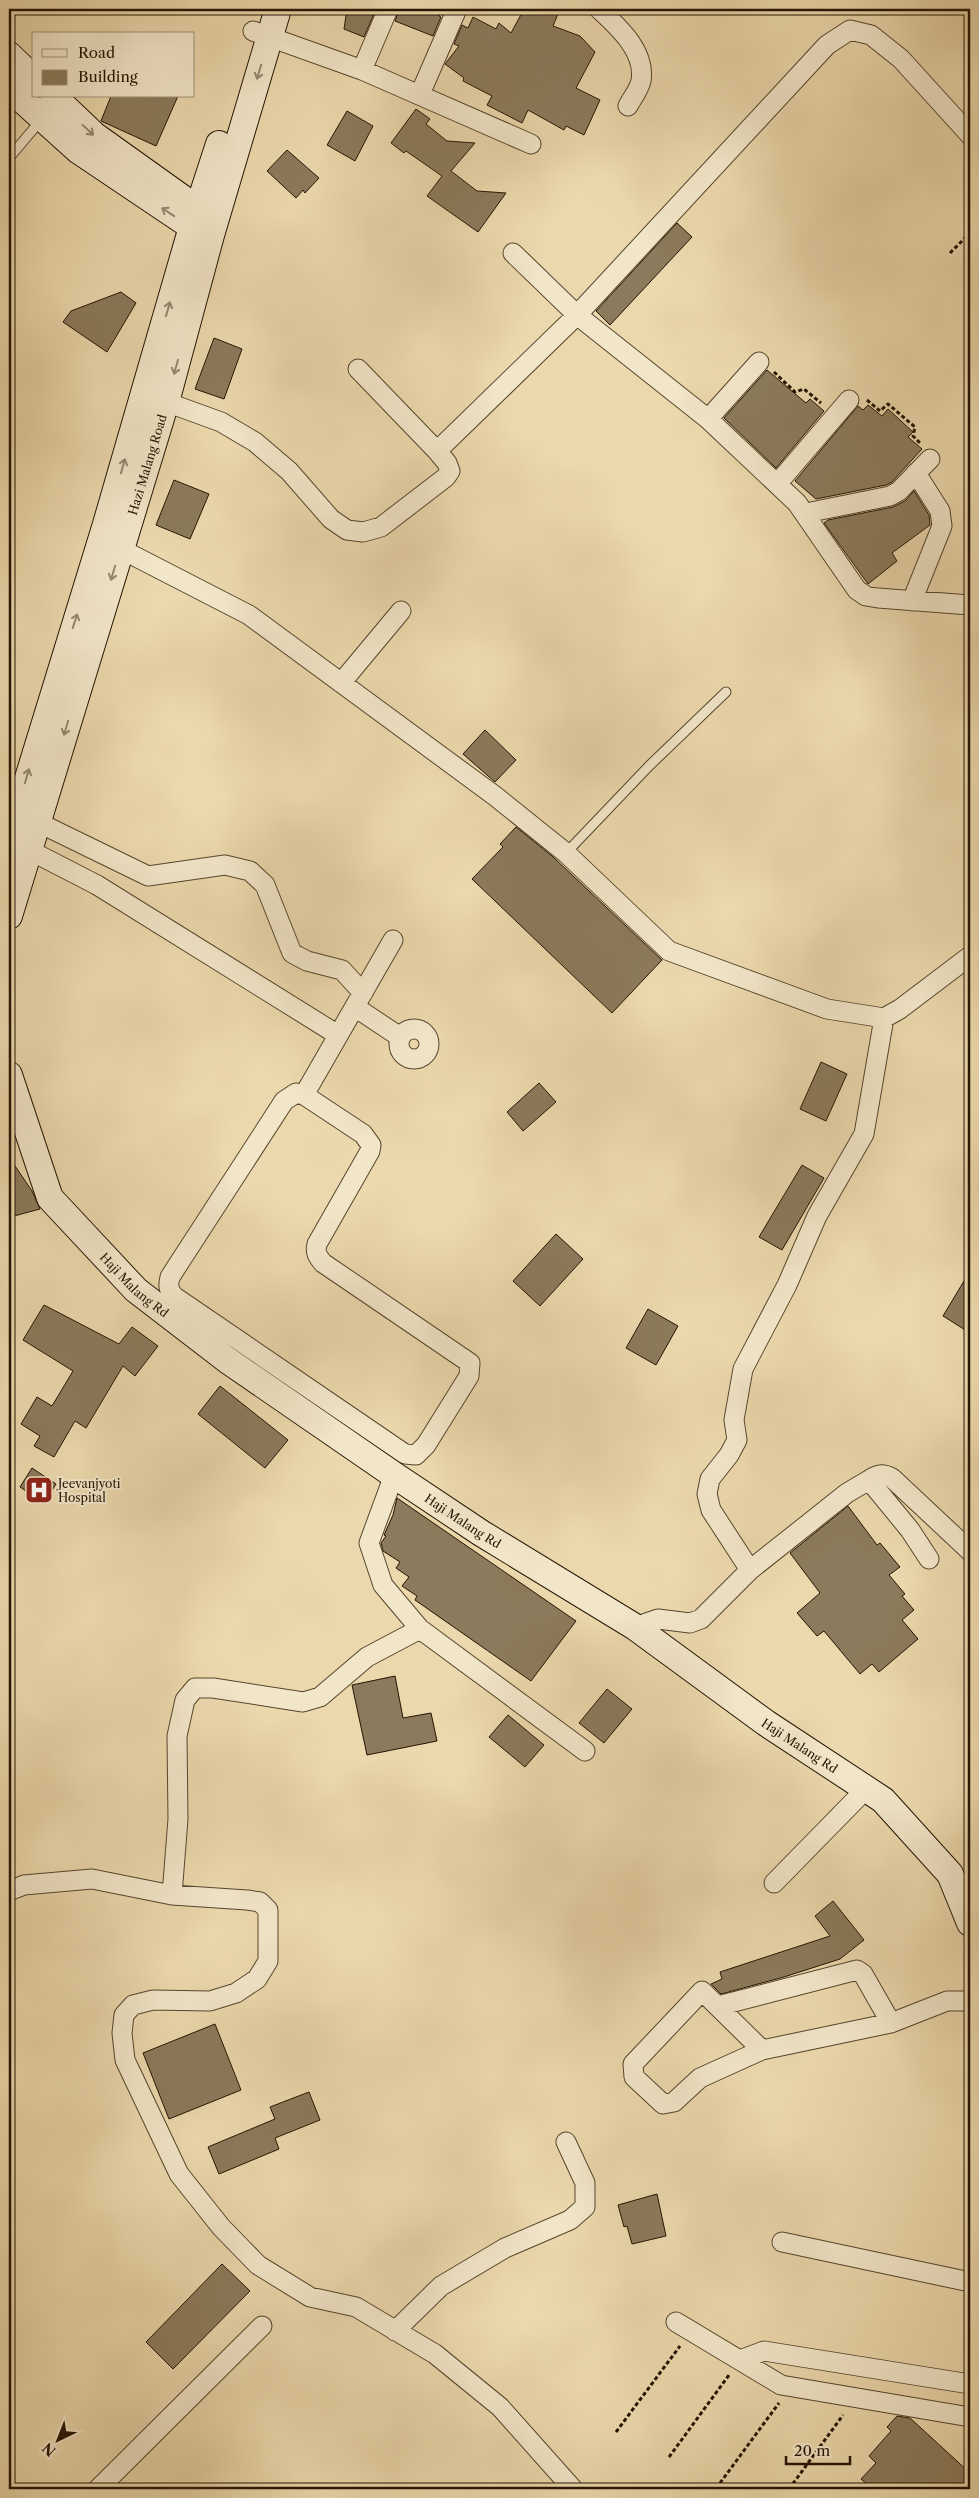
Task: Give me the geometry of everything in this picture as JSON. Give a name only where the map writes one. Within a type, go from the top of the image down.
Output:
[{"type":"street","name":"Hazi Malang Road","points":[[9,916],[19,845],[111,544],[261,26],[278,9]]},
{"type":"street","points":[[362,70],[388,9]]},
{"type":"street","points":[[420,94],[457,9]]},
{"type":"street","points":[[599,9],[626,35],[636,54],[641,80],[628,106]]},
{"type":"street","points":[[261,26],[531,144]]},
{"type":"street","points":[[438,451],[578,315],[827,45],[850,30],[871,35],[901,59],[970,135]]},
{"type":"street","points":[[9,55],[32,76]]},
{"type":"street","points":[[9,88],[48,107],[80,151],[205,223]]},
{"type":"street","name":"Hazi Malang Road","points":[[111,544],[166,402],[205,223]]},
{"type":"street","points":[[513,253],[578,315],[708,419],[777,484],[806,513],[856,590],[866,596],[970,605]]},
{"type":"street","points":[[708,419],[758,362]]},
{"type":"street","points":[[166,402],[221,422],[255,442],[289,471],[332,518],[347,530],[364,532],[382,528],[446,477],[450,471],[447,463],[438,451],[358,369]]},
{"type":"street","points":[[777,484],[849,400]]},
{"type":"street","points":[[806,513],[890,496],[900,491],[930,459]]},
{"type":"street","points":[[912,601],[942,526],[942,517],[916,473]]},
{"type":"street","points":[[111,544],[249,615],[495,796],[566,853],[669,951],[827,1009],[884,1018],[900,1010],[970,956]]},
{"type":"street","points":[[341,683],[401,611]]},
{"type":"street","points":[[27,817],[148,876],[225,865],[250,871],[265,885],[292,953],[307,960],[342,970],[359,1000],[400,1037]]},
{"type":"street","points":[[19,845],[98,885],[338,1035]]},
{"type":"street","points":[[304,1095],[393,940]]},
{"type":"street","points":[[750,1570],[711,1510],[707,1494],[710,1479],[729,1455],[737,1440],[734,1420],[743,1369],[786,1285],[817,1216],[864,1134],[884,1018]]},
{"type":"street","name":"Haji Malang Rd","points":[[9,1075],[50,1198],[136,1290],[227,1360],[481,1533],[635,1626],[766,1723],[883,1800],[950,1874],[970,1923]]},
{"type":"street","points":[[296,1093],[304,1095],[363,1134],[371,1145],[370,1151],[316,1244],[315,1250],[318,1257],[322,1263],[470,1363],[469,1376],[426,1444],[416,1455],[405,1454],[174,1297],[168,1284],[170,1277],[284,1101],[296,1093]]},
{"type":"street","points":[[394,1474],[369,1543],[384,1585],[420,1629],[585,1751]]},
{"type":"street","points":[[635,1626],[658,1618],[690,1623],[701,1619],[750,1570],[847,1493],[876,1475],[886,1475],[892,1478],[970,1551]]},
{"type":"street","points":[[869,1480],[910,1530],[929,1559]]},
{"type":"street","points":[[172,1895],[178,1819],[177,1736],[185,1700],[195,1688],[213,1688],[303,1702],[320,1697],[367,1657],[420,1629]]},
{"type":"street","points":[[774,1883],[866,1789]]},
{"type":"street","points":[[9,1891],[24,1885],[92,1879],[172,1895],[260,1902],[268,1910],[268,1961],[257,1979],[236,1993],[210,2001],[153,2000],[133,2005],[124,2015],[122,2033],[125,2060],[179,2174],[221,2227],[258,2265],[310,2297],[356,2307],[435,2354],[500,2407],[573,2489]]},
{"type":"street","points":[[718,2006],[857,1970],[863,1974],[891,2023]]},
{"type":"street","points":[[762,2050],[702,1990],[697,1993],[633,2064],[634,2076],[663,2104],[668,2105],[674,2102],[700,2078],[762,2050],[891,2023],[947,2001],[970,2001]]},
{"type":"street","points":[[395,2330],[441,2286],[505,2248],[570,2220],[585,2207],[585,2183],[566,2142]]},
{"type":"street","points":[[782,2242],[970,2282]]},
{"type":"street","points":[[98,2489],[262,2326]]},
{"type":"street","points":[[683,2326],[781,2384],[970,2417]]},
{"type":"street","points":[[740,2360],[764,2351],[970,2384]]},
{"type":"lane","points":[[9,158],[48,107]]},
{"type":"lane","points":[[566,853],[649,766],[726,692]]},
{"type":"path","points":[[950,253],[970,233]]},
{"type":"path","points":[[758,362],[762,361],[795,392],[804,389],[835,416]]},
{"type":"path","points":[[849,400],[851,398],[861,403],[868,401],[880,411],[888,404],[915,427],[913,436],[930,453],[930,459]]},
{"type":"path","points":[[616,2432],[683,2326]]},
{"type":"path","points":[[669,2457],[740,2360]]},
{"type":"path","points":[[720,2483],[791,2387]]},
{"type":"path","points":[[789,2489],[856,2398]]},
{"type":"building","points":[[347,9],[376,9],[364,37],[344,29]]},
{"type":"building","points":[[399,9],[442,9],[439,16],[441,17],[433,36],[395,21]]},
{"type":"building","points":[[524,9],[560,9],[553,26],[580,36],[595,52],[576,88],[600,100],[584,135],[566,126],[564,130],[528,110],[522,123],[487,105],[492,96],[463,81],[464,78],[445,64],[459,46],[454,44],[462,25],[468,28],[473,17],[496,29],[499,23],[511,33]]},
{"type":"building","points":[[110,98],[177,98],[156,146],[101,121]]},
{"type":"building","points":[[416,109],[430,119],[426,124],[447,141],[475,143],[451,171],[477,191],[506,193],[478,232],[427,196],[442,176],[391,143]]},
{"type":"building","points":[[347,111],[373,126],[355,161],[327,145]]},
{"type":"building","points":[[287,150],[319,178],[305,193],[303,190],[296,198],[267,171]]},
{"type":"building","points":[[677,223],[692,237],[610,325],[596,311]]},
{"type":"building","points":[[121,292],[136,303],[107,352],[63,322],[71,311]]},
{"type":"building","points":[[214,338],[242,349],[224,399],[195,389]]},
{"type":"building","points":[[767,370],[806,403],[810,399],[824,411],[776,468],[724,418]]},
{"type":"building","points":[[868,405],[882,416],[888,409],[913,432],[908,437],[922,449],[892,482],[886,485],[816,499],[795,481],[858,406],[863,410]]},
{"type":"building","points":[[174,480],[209,494],[190,539],[156,525]]},
{"type":"building","points":[[914,491],[929,515],[930,525],[892,553],[897,561],[868,584],[824,523],[828,520],[893,507],[905,501]]},
{"type":"building","points":[[485,730],[516,760],[495,782],[463,754]]},
{"type":"building","points":[[516,827],[552,856],[662,960],[612,1013],[472,879],[503,847],[500,844]]},
{"type":"building","points":[[821,1062],[847,1074],[826,1121],[800,1109]]},
{"type":"building","points":[[539,1083],[556,1102],[523,1131],[507,1112]]},
{"type":"building","points":[[9,1157],[32,1191],[40,1209],[14,1216],[11,1205],[9,1205]]},
{"type":"building","points":[[802,1165],[824,1178],[782,1250],[759,1237]]},
{"type":"building","points":[[556,1234],[583,1259],[540,1306],[513,1281]]},
{"type":"building","points":[[970,1271],[970,1333],[943,1316]]},
{"type":"building","points":[[44,1305],[119,1344],[132,1327],[158,1346],[135,1376],[123,1366],[86,1428],[75,1421],[54,1457],[34,1446],[40,1436],[21,1424],[37,1397],[52,1406],[73,1371],[23,1340]]},
{"type":"building","points":[[648,1309],[678,1326],[656,1365],[626,1348]]},
{"type":"building","points":[[220,1386],[288,1440],[265,1468],[198,1414]]},
{"type":"building","points":[[32,1468],[56,1484],[44,1503],[20,1487]]},
{"type":"building","points":[[397,1498],[576,1621],[531,1681],[415,1600],[417,1596],[402,1586],[409,1577],[396,1568],[400,1562],[383,1551],[381,1543],[386,1536],[384,1535],[393,1515]]},
{"type":"building","points":[[848,1506],[877,1545],[880,1543],[900,1567],[889,1575],[905,1594],[902,1596],[914,1610],[902,1620],[918,1639],[879,1672],[872,1664],[860,1674],[824,1631],[817,1636],[797,1613],[820,1593],[790,1553]]},
{"type":"building","points":[[395,1676],[403,1718],[431,1713],[437,1741],[367,1755],[352,1685]]},
{"type":"building","points":[[607,1689],[632,1709],[604,1743],[579,1723]]},
{"type":"building","points":[[508,1715],[544,1745],[525,1767],[489,1737]]},
{"type":"building","points":[[833,1901],[864,1940],[840,1959],[721,1994],[711,1984],[722,1979],[720,1972],[830,1936],[815,1916]]},
{"type":"building","points":[[215,2024],[241,2090],[169,2119],[143,2053]]},
{"type":"building","points":[[309,2092],[320,2120],[275,2138],[279,2149],[219,2174],[208,2147],[275,2119],[270,2107]]},
{"type":"building","points":[[657,2194],[666,2236],[632,2244],[627,2226],[624,2227],[618,2205]]},
{"type":"building","points":[[222,2264],[250,2291],[173,2369],[146,2342]]},
{"type":"building","points":[[897,2416],[910,2418],[970,2473],[970,2489],[873,2489],[861,2479],[876,2463],[869,2456],[891,2431],[887,2427]]},
{"type":"place","name":"Jeevanjyoti Hospital","points":[[39,1490]]}]
